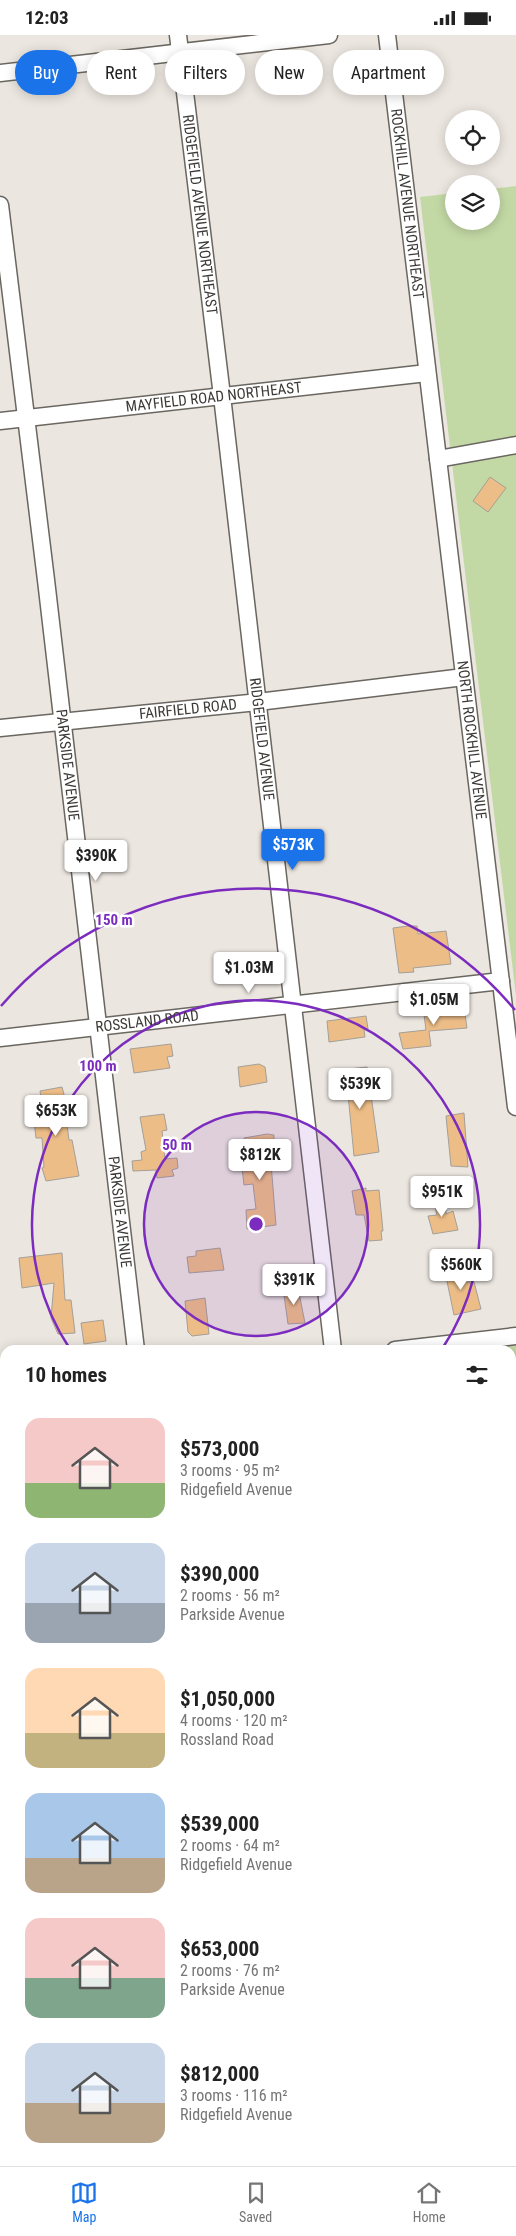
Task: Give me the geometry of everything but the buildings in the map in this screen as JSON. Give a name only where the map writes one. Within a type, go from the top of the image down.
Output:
[{"type":"street","name":"RIDGEFIELD AVENUE NORTHEAST","points":[[178,35],[180,50]]},
{"type":"street","points":[[205,50],[329,35]]},
{"type":"street","name":"ROCKHILL AVENUE NORTHEAST","points":[[387,35],[427,373]]},
{"type":"street","points":[[0,73],[165,55]]},
{"type":"street","name":"RIDGEFIELD AVENUE NORTHEAST","points":[[185,95],[222,396]]},
{"type":"street","name":"PARKSIDE AVENUE","points":[[0,205],[135,1345]]},
{"type":"street","name":"MAYFIELD ROAD NORTHEAST","points":[[0,421],[427,373]]},
{"type":"street","name":"NORTH ROCKHILL AVENUE","points":[[427,373],[516,1107]]},
{"type":"street","name":"RIDGEFIELD AVENUE","points":[[222,396],[332,1345]]},
{"type":"street","points":[[438,459],[516,445]]},
{"type":"street","name":"FAIRFIELD ROAD","points":[[0,728],[258,702],[464,677]]},
{"type":"street","name":"ROSSLAND ROAD","points":[[0,1038],[501,981]]},
{"type":"street","points":[[438,1345],[516,1336]]},
{"type":"green space","points":[[516,186],[516,996],[420,197],[445,194],[445,230],[500,230],[500,188]]}]
